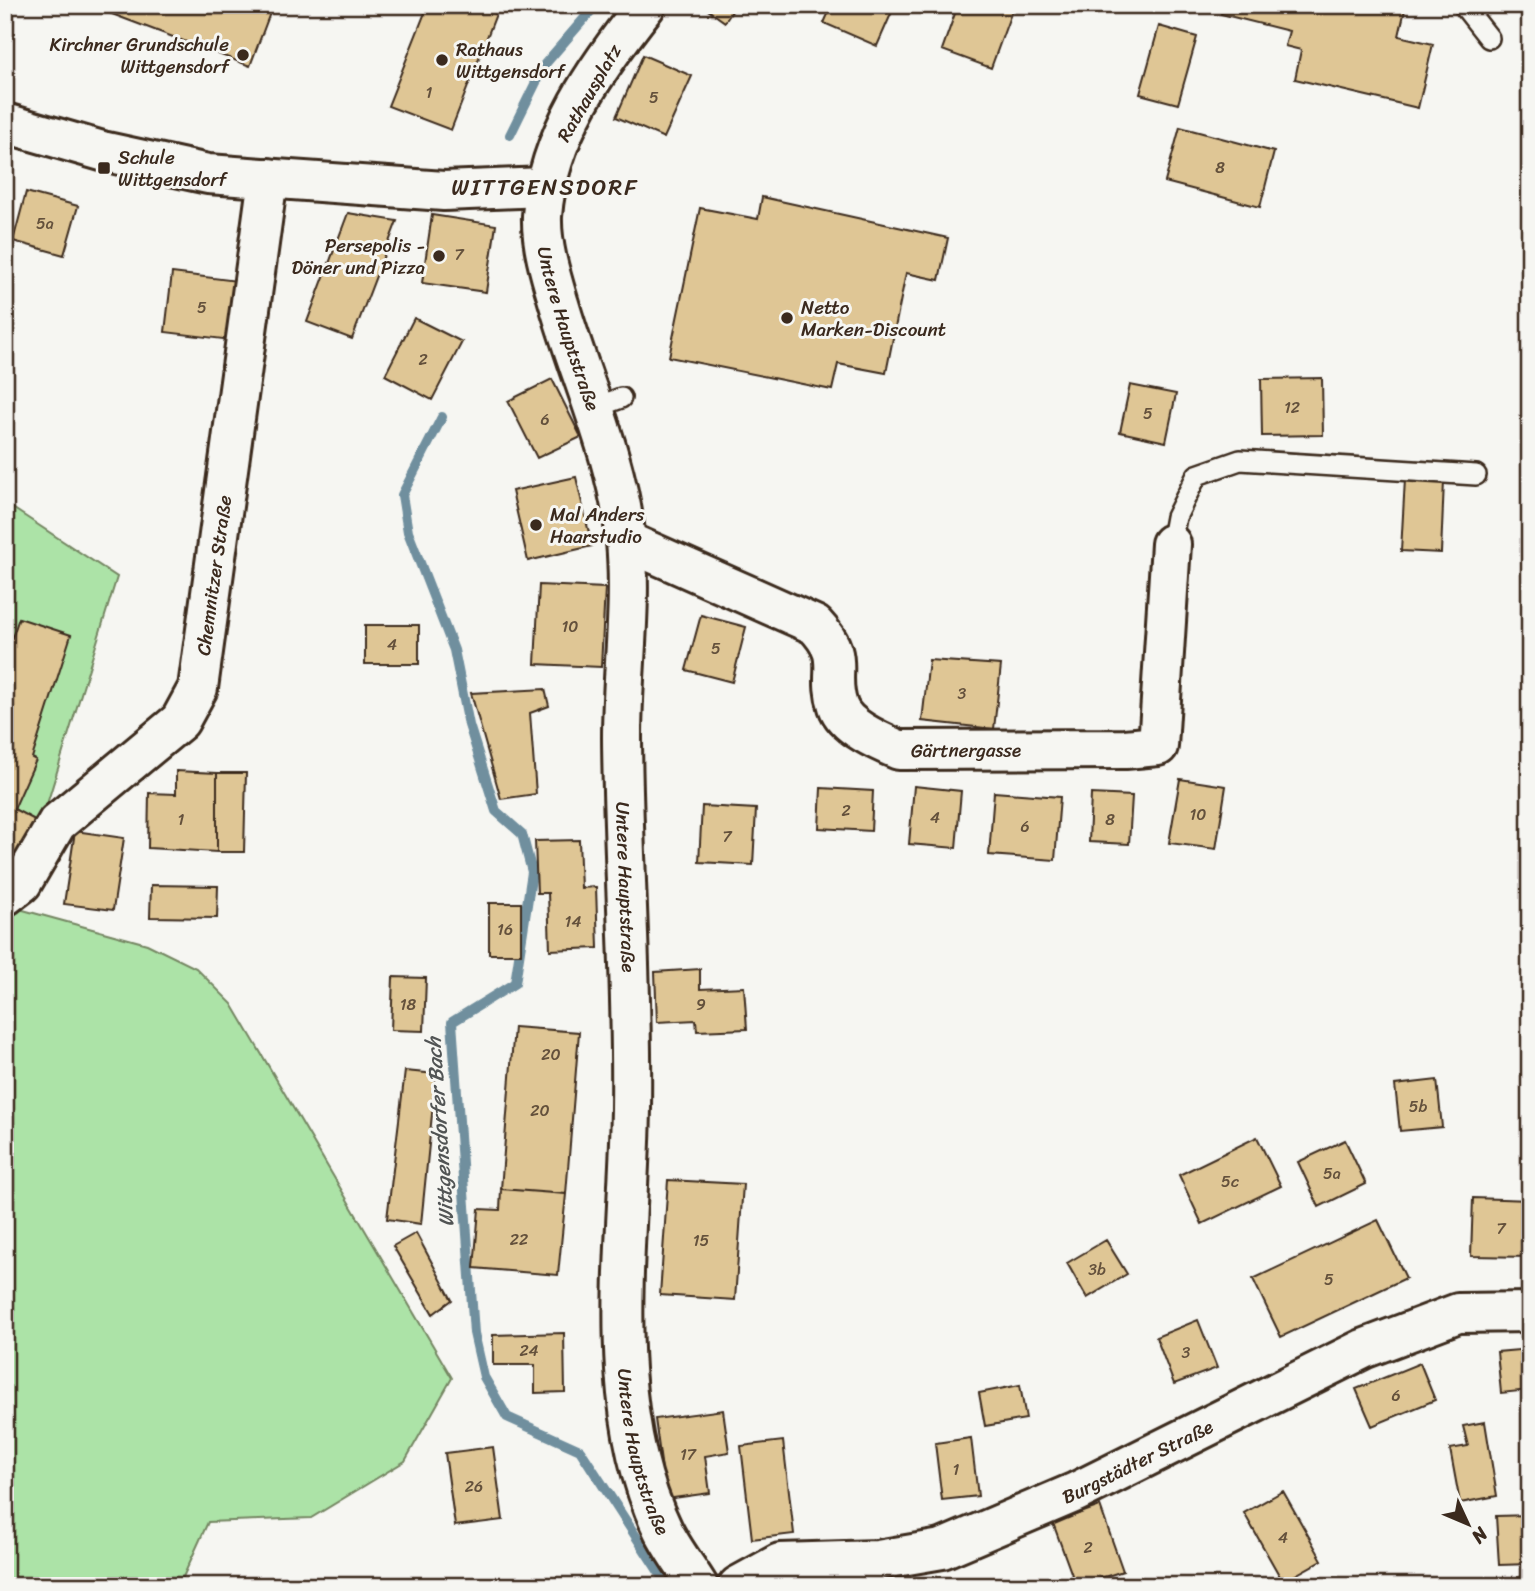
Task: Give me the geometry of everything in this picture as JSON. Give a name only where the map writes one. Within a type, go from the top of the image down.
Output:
[{"type":"street","name":"Rathausplatz","points":[[545,187],[555,151],[571,116],[611,50],[646,5]]},
{"type":"street","points":[[5,123],[102,151],[208,174],[444,191],[545,187]]},
{"type":"street","name":"Chemnitzer Straße","points":[[5,896],[22,883],[57,823],[180,721],[198,688],[268,178]]},
{"type":"street","name":"Untere Hauptstraße","points":[[545,187],[542,222],[549,270],[608,403],[626,541],[628,625],[622,735],[631,1108],[623,1299],[625,1363],[640,1464],[663,1530],[698,1586]]},
{"type":"street","name":"Gärtnergasse","points":[[626,541],[815,625],[832,643],[838,708],[867,737],[899,750],[1125,750],[1158,746],[1171,544]]},
{"type":"street","name":"Burgstädter Straße","points":[[738,1586],[780,1563],[878,1560],[942,1549],[1076,1492],[1363,1349],[1458,1313],[1530,1312]]},
{"type":"lane","points":[[1463,5],[1489,38]]},
{"type":"lane","points":[[1171,544],[1177,517],[1197,475],[1240,460],[1476,475]]},
{"type":"green space","points":[[5,503],[117,577],[31,856],[5,884]]},
{"type":"green space","points":[[12,907],[147,944],[196,968],[232,1004],[452,1378],[405,1461],[311,1518],[208,1522],[179,1586],[5,1586],[5,921]]},
{"type":"building","points":[[88,5],[273,5],[250,66]]},
{"type":"building","name":"Rathaus Wittgensdorf","points":[[428,5],[473,5],[496,14],[451,130],[388,106]]},
{"type":"building","points":[[701,5],[736,5],[725,22]]},
{"type":"building","points":[[832,5],[895,5],[877,46],[824,23]]},
{"type":"building","points":[[958,5],[1014,5],[991,68],[942,50]]},
{"type":"building","points":[[1223,5],[1406,5],[1399,36],[1433,44],[1418,108],[1295,79],[1301,50],[1285,46],[1289,31],[1221,14]]},
{"type":"building","points":[[1159,26],[1197,37],[1178,104],[1140,94]]},
{"type":"building","points":[[1530,45],[1530,80],[1521,77]]},
{"type":"building","points":[[643,55],[692,76],[664,138],[616,117]]},
{"type":"building","points":[[1180,127],[1274,152],[1260,207],[1165,182]]},
{"type":"building","points":[[26,192],[78,206],[64,255],[13,241]]},
{"type":"building","name":"Netto Marken-Discount","points":[[762,197],[948,238],[939,280],[906,273],[886,373],[838,364],[832,390],[669,357],[700,208],[758,219]]},
{"type":"building","points":[[348,213],[397,221],[352,339],[307,322]]},
{"type":"building","points":[[432,215],[496,225],[486,292],[422,283]]},
{"type":"building","points":[[172,273],[238,281],[231,340],[165,332]]},
{"type":"building","points":[[414,318],[462,342],[432,400],[385,375]]},
{"type":"building","points":[[1322,378],[1323,435],[1262,436],[1261,379]]},
{"type":"building","points":[[552,379],[581,437],[537,458],[508,401]]},
{"type":"building","points":[[1130,385],[1176,394],[1166,442],[1120,432]]},
{"type":"building","points":[[576,477],[592,546],[528,561],[512,491]]},
{"type":"building","points":[[1405,479],[1444,481],[1441,553],[1401,551]]},
{"type":"building","points":[[539,585],[605,588],[601,667],[535,664]]},
{"type":"building","points":[[701,615],[746,627],[732,682],[686,670]]},
{"type":"building","points":[[19,618],[71,635],[32,758],[36,760],[14,809],[35,820],[5,875],[5,658]]},
{"type":"building","points":[[365,625],[419,625],[419,664],[365,664]]},
{"type":"building","points":[[929,660],[1001,665],[994,729],[922,721]]},
{"type":"building","points":[[545,689],[549,706],[530,713],[536,794],[501,799],[471,693]]},
{"type":"building","points":[[176,771],[217,773],[217,852],[148,848],[149,793],[176,794]]},
{"type":"building","points":[[217,773],[246,773],[244,852],[217,852]]},
{"type":"building","points":[[1180,779],[1226,786],[1216,849],[1169,843]]},
{"type":"building","points":[[914,786],[961,791],[956,848],[909,844]]},
{"type":"building","points":[[821,788],[873,791],[871,831],[819,828]]},
{"type":"building","points":[[994,792],[1060,797],[1055,860],[989,855]]},
{"type":"building","points":[[1091,794],[1132,796],[1129,844],[1089,842]]},
{"type":"building","points":[[702,806],[756,809],[753,865],[699,862]]},
{"type":"building","points":[[75,831],[124,838],[113,910],[64,904]]},
{"type":"building","points":[[579,840],[581,888],[596,887],[598,948],[550,950],[548,893],[537,893],[535,841]]},
{"type":"building","points":[[151,885],[218,886],[217,918],[150,917]]},
{"type":"building","points":[[489,903],[521,903],[521,954],[489,954]]},
{"type":"building","points":[[700,969],[700,989],[744,987],[747,1029],[697,1031],[696,1020],[657,1022],[655,972]]},
{"type":"building","points":[[393,977],[426,978],[424,1031],[391,1030]]},
{"type":"building","points":[[514,1027],[579,1032],[566,1194],[501,1189]]},
{"type":"building","points":[[405,1071],[436,1074],[421,1224],[387,1219]]},
{"type":"building","points":[[1437,1080],[1442,1127],[1400,1131],[1395,1085]]},
{"type":"building","points":[[1257,1137],[1281,1186],[1202,1224],[1179,1175]]},
{"type":"building","points":[[1345,1140],[1366,1184],[1319,1207],[1298,1162]]},
{"type":"building","points":[[668,1180],[743,1184],[735,1300],[660,1295]]},
{"type":"building","points":[[501,1189],[566,1194],[558,1275],[474,1268],[479,1209],[500,1210]]},
{"type":"building","points":[[1473,1198],[1530,1200],[1530,1257],[1471,1256]]},
{"type":"building","points":[[1378,1220],[1406,1278],[1281,1337],[1253,1279]]},
{"type":"building","points":[[416,1233],[452,1300],[433,1314],[393,1246]]},
{"type":"building","points":[[1106,1240],[1127,1274],[1087,1298],[1067,1263]]},
{"type":"building","points":[[1198,1320],[1217,1368],[1174,1384],[1156,1337]]},
{"type":"building","points":[[564,1333],[565,1392],[535,1393],[535,1365],[493,1365],[493,1335]]},
{"type":"building","points":[[1530,1349],[1530,1402],[1529,1390],[1501,1393],[1497,1352]]},
{"type":"building","points":[[1420,1363],[1435,1400],[1372,1426],[1356,1389]]},
{"type":"building","points":[[1020,1385],[1026,1419],[985,1426],[979,1393]]},
{"type":"building","points":[[723,1410],[729,1452],[705,1456],[710,1493],[666,1499],[655,1419]]},
{"type":"building","points":[[1485,1422],[1497,1496],[1460,1503],[1450,1449],[1468,1446],[1463,1426]]},
{"type":"building","points":[[971,1438],[978,1496],[942,1500],[935,1443]]},
{"type":"building","points":[[783,1441],[794,1534],[752,1539],[741,1446]]},
{"type":"building","points":[[493,1447],[503,1520],[455,1526],[445,1453]]},
{"type":"building","points":[[1283,1491],[1322,1560],[1283,1582],[1244,1513]]},
{"type":"building","points":[[1100,1506],[1123,1571],[1076,1586],[1053,1523]]},
{"type":"building","points":[[1530,1515],[1530,1564],[1499,1565],[1496,1516]]},
{"type":"waterway","name":"Wittgensdorfer Bach","points":[[510,135],[545,64],[596,5]]},
{"type":"waterway","name":"Wittgensdorfer Bach","points":[[442,417],[402,495],[408,532],[454,650],[469,725],[496,811],[522,834],[532,872],[515,983],[452,1022],[474,1333],[484,1377],[507,1417],[580,1450],[668,1586]]},
{"type":"place","name":"Kirchner Grundschule Wittgensdorf","points":[[243,55]]},
{"type":"place","name":"Rathaus Wittgensdorf","points":[[442,60]]},
{"type":"place","name":"Schule Wittgensdorf","points":[[104,168]]},
{"type":"place","name":"Persepolis - Döner und Pizza","points":[[439,256]]},
{"type":"place","name":"Netto Marken-Discount","points":[[787,318]]},
{"type":"place","name":"Mal Anders Haarstudio","points":[[536,525]]},
{"type":"district","name":"WITTGENSDORF","points":[[545,187]]}]
